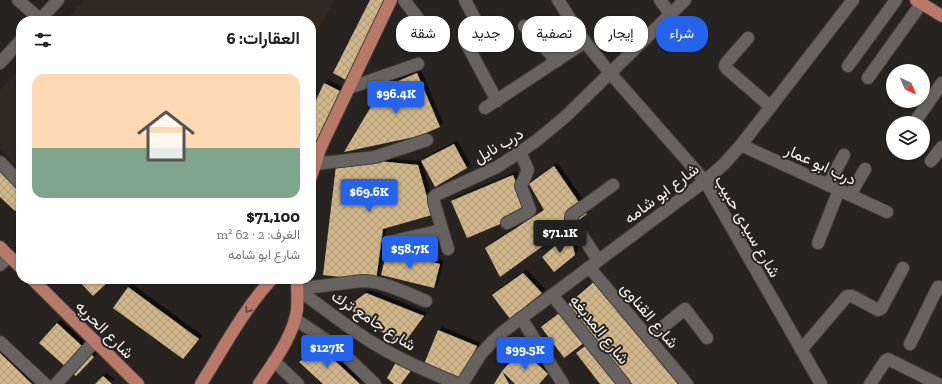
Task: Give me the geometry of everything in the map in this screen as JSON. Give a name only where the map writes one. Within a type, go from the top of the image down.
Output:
[{"type":"main road","points":[[316,161],[320,149],[391,0]]},
{"type":"main road","points":[[919,2],[940,12]]},
{"type":"main road","points":[[4,252],[16,263]]},
{"type":"main road","name":"شارع الحريه","points":[[37,284],[138,384]]},
{"type":"main road","points":[[201,384],[251,305],[268,284]]},
{"type":"main road","points":[[259,384],[288,338],[294,319],[297,301],[297,284]]},
{"type":"street","points":[[18,0],[35,16]]},
{"type":"street","points":[[43,16],[58,0]]},
{"type":"street","points":[[404,0],[416,16]]},
{"type":"street","points":[[465,0],[473,16]]},
{"type":"street","name":"شارع سيدى حبيب","points":[[558,0],[568,16]]},
{"type":"street","points":[[660,0],[671,15]]},
{"type":"street","name":"درب نايل","points":[[448,249],[434,202],[434,197],[497,167],[546,134],[685,0]]},
{"type":"street","name":"شارع ابو شامه","points":[[462,384],[481,354],[504,331],[705,181],[724,164],[771,107],[853,0]]},
{"type":"street","points":[[848,66],[896,0]]},
{"type":"street","points":[[868,78],[919,2]]},
{"type":"street","points":[[748,38],[725,66],[771,107]]},
{"type":"street","name":"شارع سيدى حبيب","points":[[586,43],[610,73],[705,181],[821,384]]},
{"type":"street","points":[[0,63],[16,45]]},
{"type":"street","points":[[471,52],[497,101]]},
{"type":"street","points":[[549,52],[557,61]]},
{"type":"street","points":[[485,108],[570,52]]},
{"type":"street","points":[[349,88],[418,64]]},
{"type":"street","points":[[919,116],[942,83]]},
{"type":"street","points":[[316,164],[375,157],[427,140]]},
{"type":"street","name":"درب ابو عمار","points":[[741,145],[887,212]]},
{"type":"street","points":[[931,161],[942,147]]},
{"type":"street","points":[[507,223],[530,210],[521,186],[528,170],[520,152]]},
{"type":"street","points":[[818,243],[839,190],[844,155]]},
{"type":"street","points":[[0,162],[16,179]]},
{"type":"street","points":[[839,190],[865,169]]},
{"type":"street","name":"شارع القناوى","points":[[613,186],[573,214],[571,216],[572,220],[594,264],[649,338],[687,384]]},
{"type":"street","points":[[389,242],[442,230]]},
{"type":"street","points":[[0,265],[4,252]]},
{"type":"street","points":[[802,350],[847,296],[852,296],[878,310],[881,309],[903,268]]},
{"type":"street","points":[[316,283],[368,281],[426,300]]},
{"type":"street","name":"شارع جامع ترك","points":[[297,284],[378,346],[396,356],[458,384]]},
{"type":"street","points":[[910,344],[938,287],[942,288]]},
{"type":"street","name":"شارع المدبغه","points":[[552,295],[624,384]]},
{"type":"street","points":[[649,338],[685,308],[707,338]]},
{"type":"street","points":[[521,318],[563,384]]},
{"type":"street","points":[[294,319],[329,342],[375,384]]},
{"type":"street","points":[[56,384],[94,341]]},
{"type":"street","points":[[0,342],[45,384]]},
{"type":"street","points":[[870,384],[888,359],[938,384]]},
{"type":"street","points":[[274,361],[298,384]]},
{"type":"shaded area","points":[[84,0],[335,0],[316,33],[316,16],[70,16]]},
{"type":"shaded area","points":[[16,73],[16,166],[0,148],[0,90]]},
{"type":"building","points":[[370,0],[388,0],[346,80],[333,73]]},
{"type":"building","points":[[417,73],[440,127],[419,136],[344,152],[382,88]]},
{"type":"building","points":[[324,83],[344,93],[316,149],[316,100]]},
{"type":"building","points":[[454,144],[467,168],[435,187],[421,161]]},
{"type":"building","points":[[337,157],[418,165],[432,215],[383,229],[376,281],[323,275]]},
{"type":"building","points":[[554,166],[587,214],[500,277],[485,248],[544,210],[529,184]]},
{"type":"building","points":[[0,168],[16,185],[16,210],[0,197]]},
{"type":"building","points":[[513,175],[529,212],[467,238],[451,201]]},
{"type":"building","points":[[570,233],[575,255],[554,272],[542,257]]},
{"type":"building","points":[[387,251],[440,264],[434,288],[381,275]]},
{"type":"building","points":[[523,273],[542,293],[510,319],[492,295]]},
{"type":"building","points":[[594,282],[678,384],[632,384],[567,305]]},
{"type":"building","points":[[82,284],[106,284],[93,296]]},
{"type":"building","points":[[128,287],[199,339],[183,359],[113,308]]},
{"type":"building","points":[[366,293],[424,316],[402,346],[347,307]]},
{"type":"building","points":[[562,311],[585,342],[564,358],[541,327]]},
{"type":"building","points":[[57,323],[94,357],[76,376],[39,343]]},
{"type":"building","points":[[438,330],[477,346],[464,380],[424,364]]},
{"type":"building","points":[[588,344],[620,384],[600,384],[576,353]]},
{"type":"building","points":[[320,347],[360,384],[323,384],[299,362]]},
{"type":"building","points":[[522,350],[548,374],[539,384],[515,384],[502,371]]},
{"type":"building","points":[[0,353],[32,384],[0,384]]},
{"type":"building","points":[[396,362],[412,369],[401,384],[394,384],[387,378]]},
{"type":"building","points":[[502,371],[509,384],[494,384]]},
{"type":"building","points":[[103,376],[112,384],[95,384]]}]
